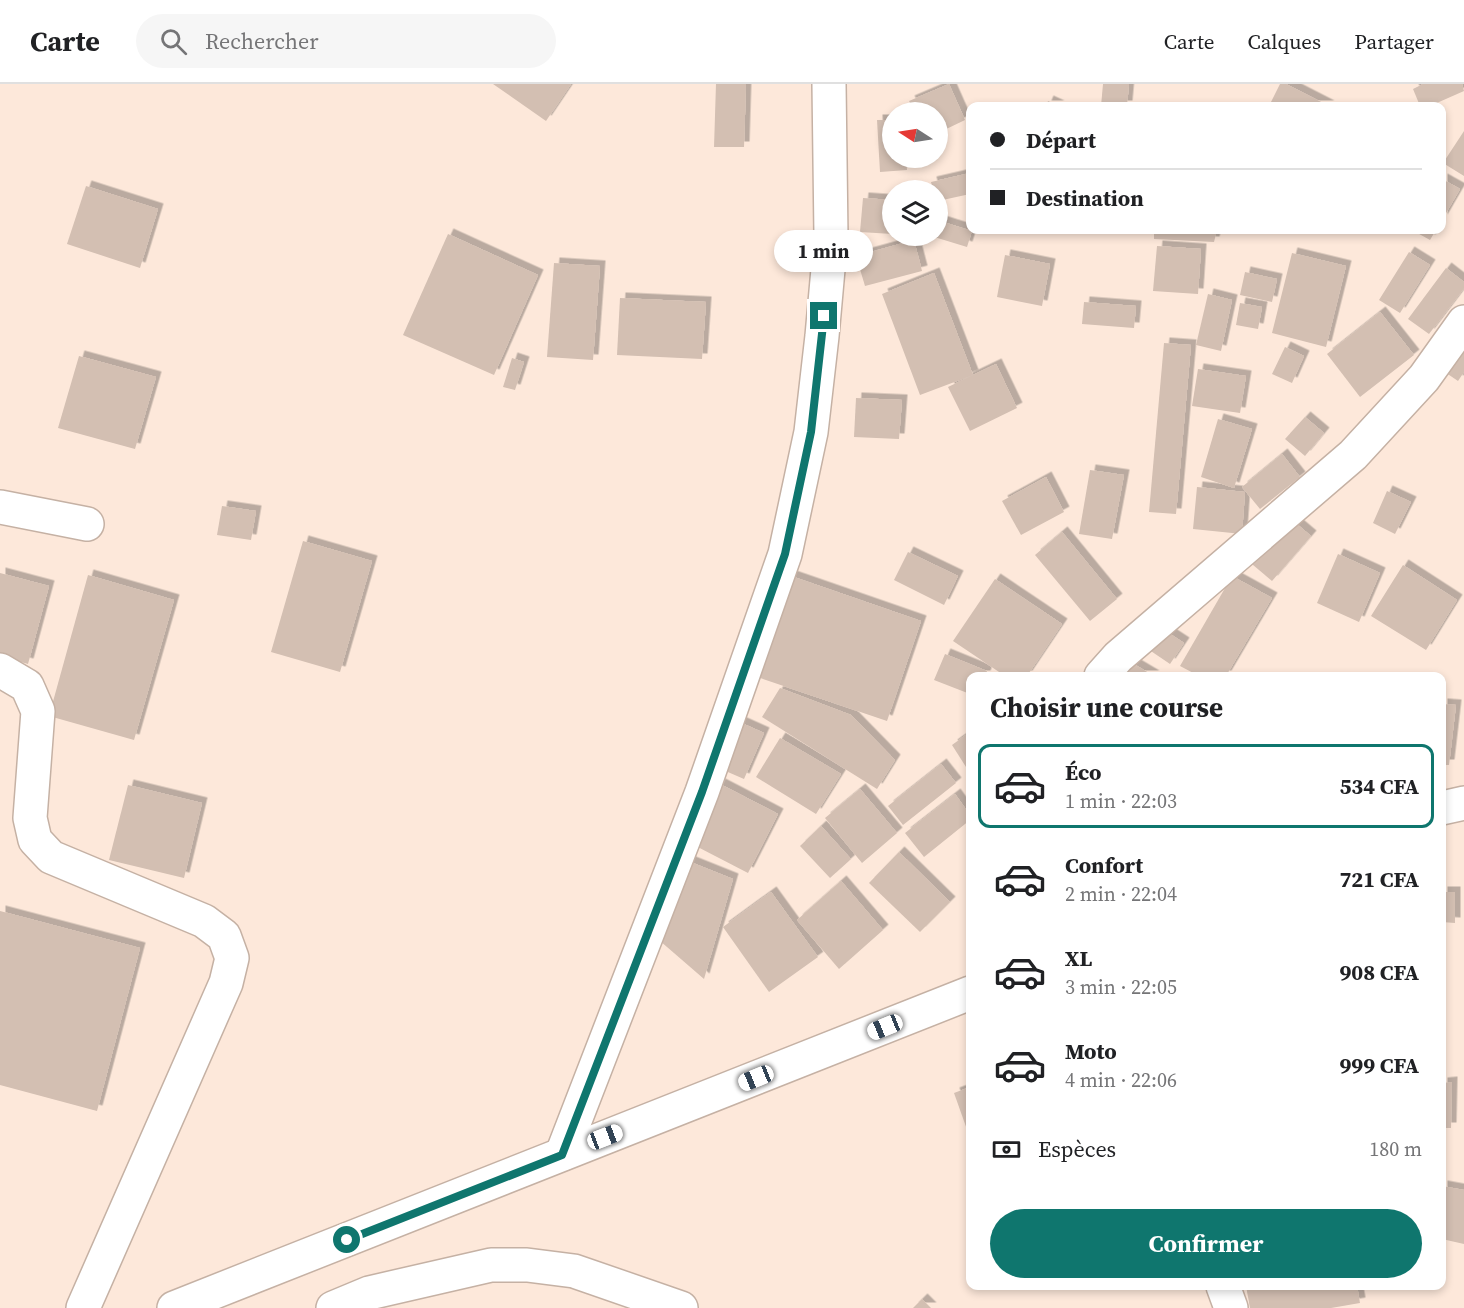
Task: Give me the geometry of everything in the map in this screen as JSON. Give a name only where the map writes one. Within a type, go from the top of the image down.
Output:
[{"type":"street","points":[[562,1155],[702,792],[785,554],[811,432],[823,325],[831,236],[829,84]]},
{"type":"street","points":[[1105,672],[1118,657],[1353,455],[1424,378],[1464,322]]},
{"type":"street","points":[[0,507],[87,524]]},
{"type":"street","points":[[0,670],[27,686],[38,711],[30,818],[35,840],[51,857],[204,921],[224,936],[232,957],[226,983],[83,1308]]},
{"type":"street","points":[[1446,807],[1464,803]]},
{"type":"street","points":[[174,1308],[966,995]]},
{"type":"street","points":[[333,1308],[369,1293],[490,1265],[527,1265],[574,1271],[681,1308]]},
{"type":"street","points":[[1224,1290],[1231,1308]]},
{"type":"building","points":[[493,84],[571,84],[546,121]]},
{"type":"building","points":[[716,84],[746,84],[744,147],[714,147]]},
{"type":"building","points":[[949,84],[965,120],[948,128],[948,102],[909,101]]},
{"type":"building","points":[[1103,84],[1129,84],[1127,102],[1101,102]]},
{"type":"building","points":[[1280,84],[1286,84],[1321,102],[1271,102]]},
{"type":"building","points":[[1423,84],[1462,84],[1464,91],[1439,102],[1418,102],[1413,89]]},
{"type":"building","points":[[877,120],[882,120],[882,168],[907,168],[907,170],[880,172]]},
{"type":"building","points":[[1464,131],[1464,176],[1446,165],[1446,158]]},
{"type":"building","points":[[966,174],[966,195],[948,199],[948,180],[940,180]]},
{"type":"building","points":[[1446,181],[1460,189],[1446,213]]},
{"type":"building","points":[[86,186],[158,209],[140,268],[67,244]]},
{"type":"building","points":[[863,198],[882,199],[882,233],[860,232]]},
{"type":"building","points":[[948,224],[966,229],[966,234],[971,234],[967,247],[948,241]]},
{"type":"building","points":[[448,234],[538,275],[494,375],[403,335]]},
{"type":"building","points":[[1154,234],[1216,234],[1214,242],[1154,239]]},
{"type":"building","points":[[1419,234],[1434,234],[1430,240]]},
{"type":"building","points":[[892,246],[916,246],[922,271],[865,286],[856,256]]},
{"type":"building","points":[[1157,246],[1201,249],[1198,294],[1153,291]]},
{"type":"building","points":[[1409,252],[1430,265],[1400,313],[1379,300]]},
{"type":"building","points":[[1292,253],[1346,266],[1326,347],[1272,333]]},
{"type":"building","points":[[1005,255],[1050,264],[1042,306],[997,297]]},
{"type":"building","points":[[554,263],[600,266],[593,360],[547,357]]},
{"type":"building","points":[[1446,268],[1464,282],[1464,288],[1429,334],[1408,319]]},
{"type":"building","points":[[1245,272],[1277,279],[1272,302],[1240,295]]},
{"type":"building","points":[[934,273],[973,375],[920,395],[882,294]]},
{"type":"building","points":[[1208,294],[1232,300],[1221,351],[1196,345]]},
{"type":"building","points":[[620,298],[706,302],[702,359],[617,355]]},
{"type":"building","points":[[1084,302],[1136,306],[1134,328],[1082,324]]},
{"type":"building","points":[[1240,303],[1262,307],[1258,329],[1236,325]]},
{"type":"building","points":[[1380,312],[1414,355],[1360,397],[1327,354]]},
{"type":"building","points":[[1464,322],[1464,372],[1458,381],[1427,360]]},
{"type":"building","points":[[1164,343],[1191,345],[1176,514],[1149,512]]},
{"type":"building","points":[[1285,347],[1304,356],[1292,383],[1272,374]]},
{"type":"building","points":[[79,356],[156,377],[135,449],[58,428]]},
{"type":"building","points":[[512,358],[524,362],[515,390],[503,387]]},
{"type":"building","points":[[996,364],[1017,408],[970,431],[948,387]]},
{"type":"building","points":[[1198,369],[1246,376],[1240,413],[1192,406]]},
{"type":"building","points":[[856,398],[902,400],[899,439],[854,437]]},
{"type":"building","points":[[1305,417],[1324,433],[1305,456],[1285,439]]},
{"type":"building","points":[[1218,419],[1252,429],[1234,488],[1201,477]]},
{"type":"building","points":[[1282,454],[1300,477],[1260,509],[1242,487]]},
{"type":"building","points":[[1090,470],[1124,475],[1112,539],[1079,534]]},
{"type":"building","points":[[1046,477],[1064,512],[1021,535],[1002,501]]},
{"type":"building","points":[[1197,487],[1245,492],[1242,534],[1193,529]]},
{"type":"building","points":[[1387,491],[1411,502],[1395,534],[1373,523]]},
{"type":"building","points":[[222,506],[256,511],[251,540],[217,535]]},
{"type":"building","points":[[1285,514],[1311,536],[1272,581],[1246,559]]},
{"type":"building","points":[[1062,532],[1117,599],[1090,621],[1035,555]]},
{"type":"building","points":[[303,541],[372,561],[340,672],[271,652]]},
{"type":"building","points":[[908,552],[958,576],[944,605],[894,580]]},
{"type":"building","points":[[1338,554],[1380,573],[1359,622],[1317,603]]},
{"type":"building","points":[[1403,565],[1457,600],[1426,650],[1371,616]]},
{"type":"building","points":[[0,573],[49,586],[28,664],[0,656]]},
{"type":"building","points":[[88,575],[174,600],[134,740],[49,716]]},
{"type":"building","points":[[791,576],[921,621],[887,721],[757,677]]},
{"type":"building","points":[[1232,576],[1272,598],[1228,672],[1191,672],[1180,666]]},
{"type":"building","points":[[995,579],[1062,624],[1030,672],[999,672],[953,641]]},
{"type":"building","points":[[1155,624],[1184,643],[1170,664],[1142,645]]},
{"type":"building","points":[[945,654],[987,671],[966,672],[966,692],[934,680]]},
{"type":"building","points":[[1127,660],[1147,672],[1120,672]]},
{"type":"building","points":[[780,688],[851,715],[895,760],[877,789],[762,717]]},
{"type":"building","points":[[1446,704],[1456,705],[1449,765],[1446,765]]},
{"type":"building","points":[[735,720],[764,733],[744,779],[714,766]]},
{"type":"building","points":[[966,735],[966,767],[952,745]]},
{"type":"building","points":[[780,738],[841,774],[816,814],[756,777]]},
{"type":"building","points":[[941,764],[956,783],[903,825],[888,806]]},
{"type":"building","points":[[720,784],[778,814],[748,873],[690,843]]},
{"type":"building","points":[[128,785],[202,803],[184,878],[109,860]]},
{"type":"building","points":[[860,789],[897,833],[862,863],[825,818]]},
{"type":"building","points":[[955,794],[966,809],[966,823],[924,857],[905,833]]},
{"type":"building","points":[[821,826],[851,859],[830,878],[800,846]]},
{"type":"building","points":[[899,852],[950,902],[920,932],[869,883]]},
{"type":"building","points":[[683,859],[733,879],[704,979],[652,934]]},
{"type":"building","points":[[841,881],[883,930],[839,969],[797,920]]},
{"type":"building","points":[[771,892],[818,957],[769,992],[723,927]]},
{"type":"building","points":[[1446,892],[1455,892],[1455,923],[1446,922]]},
{"type":"building","points":[[0,911],[140,948],[97,1111],[0,1085]]},
{"type":"building","points":[[1452,1082],[1451,1128],[1446,1128],[1446,1083]]},
{"type":"building","points":[[966,1088],[966,1127],[954,1093]]},
{"type":"building","points":[[1446,1187],[1464,1190],[1464,1244],[1446,1240]]},
{"type":"building","points":[[1247,1290],[1358,1290],[1360,1303],[1331,1308],[1250,1308]]},
{"type":"building","points":[[922,1299],[931,1308],[913,1308]]},
{"type":"route","points":[[347,1240],[562,1155],[702,792],[785,554],[811,432],[824,316]]}]
